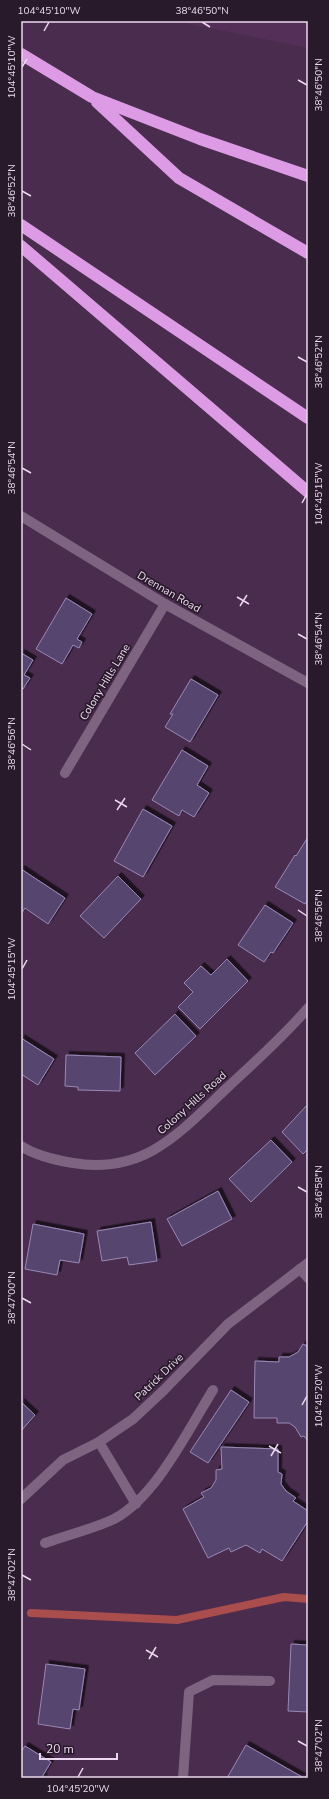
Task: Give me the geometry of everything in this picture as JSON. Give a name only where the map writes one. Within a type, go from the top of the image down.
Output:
[{"type":"highway","points":[[21,54],[92,97],[200,139],[308,176]]},
{"type":"highway","points":[[92,97],[179,178],[308,253]]},
{"type":"highway","points":[[21,225],[308,418]]},
{"type":"highway","points":[[21,246],[308,492]]},
{"type":"street","name":"Drennan Road","points":[[21,516],[165,604],[308,683]]},
{"type":"street","name":"Colony Hills Lane","points":[[65,773],[165,604]]},
{"type":"street","name":"Colony Hills Road","points":[[21,1146],[54,1160],[87,1165],[117,1164],[145,1156],[172,1140],[289,1031],[308,1008]]},
{"type":"street","points":[[304,1266],[308,1278]]},
{"type":"street","name":"Patrick Drive","points":[[21,1499],[63,1460],[99,1442],[133,1419],[164,1390],[228,1324],[304,1266]]},
{"type":"street","points":[[45,1543],[114,1519],[136,1504],[156,1482],[213,1390]]},
{"type":"street","points":[[99,1442],[136,1504]]},
{"type":"street","points":[[183,1778],[189,1692],[213,1680],[270,1681]]},
{"type":"shaded area","points":[[175,21],[308,21],[308,48]]},
{"type":"building","points":[[66,598],[92,614],[77,639],[82,642],[79,648],[73,645],[62,664],[36,649]]},
{"type":"building","points":[[21,653],[33,660],[24,675],[30,678],[23,689],[21,688]]},
{"type":"building","points":[[191,679],[218,695],[190,742],[165,727],[173,714],[170,714]]},
{"type":"building","points":[[182,750],[208,766],[197,785],[209,793],[194,817],[182,810],[179,816],[152,800]]},
{"type":"building","points":[[143,809],[172,826],[143,877],[114,861]]},
{"type":"building","points":[[308,837],[308,899],[305,904],[275,887]]},
{"type":"building","points":[[21,869],[65,898],[48,924],[25,908],[21,914]]},
{"type":"building","points":[[118,876],[141,899],[104,938],[80,916]]},
{"type":"building","points":[[265,905],[293,923],[273,953],[271,952],[264,962],[238,945]]},
{"type":"building","points":[[227,959],[248,981],[200,1029],[178,1007],[193,992],[184,983],[201,966],[211,975]]},
{"type":"building","points":[[175,1014],[196,1036],[155,1075],[135,1053]]},
{"type":"building","points":[[21,1038],[54,1059],[38,1085],[21,1074]]},
{"type":"building","points":[[66,1055],[121,1057],[120,1091],[78,1090],[78,1087],[65,1086]]},
{"type":"building","points":[[308,1104],[308,1149],[303,1154],[282,1132]]},
{"type":"building","points":[[271,1140],[292,1162],[251,1202],[229,1179]]},
{"type":"building","points":[[218,1191],[232,1219],[182,1246],[167,1219]]},
{"type":"building","points":[[151,1222],[157,1261],[129,1265],[127,1257],[102,1261],[97,1231]]},
{"type":"building","points":[[33,1224],[84,1234],[79,1263],[60,1260],[57,1275],[25,1269]]},
{"type":"building","points":[[303,1344],[308,1345],[308,1441],[304,1436],[301,1437],[295,1427],[289,1423],[277,1423],[277,1418],[254,1418],[255,1361],[279,1362],[279,1357],[289,1357],[298,1352]]},
{"type":"building","points":[[231,1390],[249,1402],[208,1463],[190,1452]]},
{"type":"building","points":[[21,1402],[35,1415],[21,1431]]},
{"type":"building","points":[[221,1447],[278,1449],[278,1472],[282,1474],[281,1484],[286,1491],[296,1498],[293,1501],[308,1511],[308,1521],[282,1561],[262,1549],[260,1553],[246,1545],[231,1552],[229,1548],[208,1558],[183,1509],[204,1497],[201,1493],[211,1488],[216,1480],[216,1470],[222,1469]]},
{"type":"building","points":[[291,1644],[308,1645],[308,1712],[288,1711]]},
{"type":"building","points":[[46,1664],[85,1669],[79,1710],[73,1709],[70,1729],[38,1724]]},
{"type":"building","points":[[246,1745],[304,1778],[227,1778]]},
{"type":"building","points":[[25,1746],[51,1762],[42,1777],[44,1778],[21,1778],[21,1752]]},
{"type":"waterway","points":[[31,1613],[177,1620],[284,1597],[308,1599]]}]
